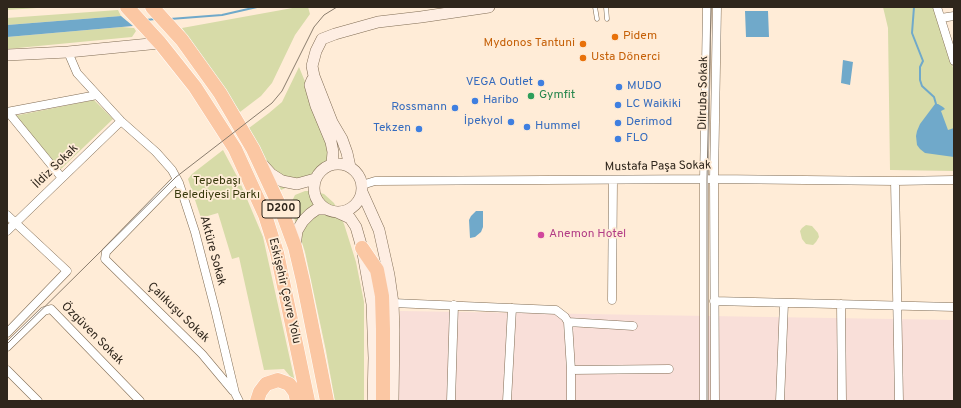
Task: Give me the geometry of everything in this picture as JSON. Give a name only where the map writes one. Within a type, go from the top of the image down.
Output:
[{"type":"highway","name":"Eskişehir Çevre Yolu","points":[[127,7],[160,43],[195,87],[235,149],[265,215],[276,253],[308,401]]},
{"type":"highway","name":"Eskişehir Çevre Yolu","points":[[152,7],[182,40],[220,93],[258,161],[281,209],[295,247],[327,401]]},
{"type":"highway","points":[[362,248],[377,270],[382,296],[383,401]]},
{"type":"highway","points":[[257,401],[260,392],[266,384],[278,380],[289,384],[295,392],[297,401]]},
{"type":"street","points":[[350,167],[342,139],[332,122],[314,76],[312,66],[316,51],[322,40],[335,34],[378,22],[489,7]]},
{"type":"street","points":[[704,401],[704,180],[707,7]]},
{"type":"street","name":"Dilruba Sokak","points":[[715,401],[714,179],[717,7]]},
{"type":"street","points":[[937,7],[954,61]]},
{"type":"street","points":[[941,18],[954,16]]},
{"type":"street","points":[[7,55],[68,52],[160,43]]},
{"type":"street","name":"Aktüre Sokak","points":[[68,52],[77,73],[121,121],[156,152],[172,170],[177,179],[197,239],[235,393],[239,401]]},
{"type":"street","points":[[314,76],[310,85],[316,106],[331,142],[333,152],[332,164]]},
{"type":"street","points":[[62,178],[7,112],[97,95]]},
{"type":"street","name":"İldiz Sokak","points":[[7,231],[121,121]]},
{"type":"street","points":[[258,161],[271,174],[282,181],[297,184],[315,179]]},
{"type":"street","points":[[326,209],[317,201],[313,190],[315,179],[322,169],[332,164],[341,164],[350,167],[358,174],[362,189],[379,230],[390,275],[394,330],[393,401]]},
{"type":"street","name":"Çalıkuşu Sokak","points":[[177,179],[106,252],[105,259],[202,354],[235,393]]},
{"type":"street","name":"Mustafa Paşa Sokak","points":[[362,189],[375,180],[954,180]]},
{"type":"street","points":[[612,300],[613,180]]},
{"type":"street","points":[[895,181],[899,401]]},
{"type":"street","points":[[337,212],[348,210],[357,203],[362,189]]},
{"type":"street","points":[[295,247],[297,231],[303,221],[317,210],[326,209],[337,212],[350,218],[356,226],[362,248],[372,304],[374,358],[373,401]]},
{"type":"street","points":[[7,215],[67,271],[7,333]]},
{"type":"street","points":[[714,301],[954,307]]},
{"type":"street","points":[[393,303],[556,310],[565,317],[568,322],[571,401]]},
{"type":"street","points":[[780,401],[784,303]]},
{"type":"street","points":[[841,304],[842,401]]},
{"type":"street","points":[[451,401],[454,305]]},
{"type":"street","points":[[507,401],[512,308]]},
{"type":"street","name":"Özgüven Sokak","points":[[7,347],[44,311],[51,309],[140,401]]},
{"type":"street","points":[[568,322],[633,326]]},
{"type":"street","points":[[571,370],[669,369]]},
{"type":"street","points":[[7,370],[38,401]]},
{"type":"lane","points":[[596,7],[597,19]]},
{"type":"lane","points":[[606,7],[607,19]]},
{"type":"shaded area","points":[[400,311],[954,320],[954,401],[398,401]]},
{"type":"green space","points":[[7,7],[52,7],[7,10]]},
{"type":"green space","points":[[298,7],[308,7],[310,14],[295,35],[272,83],[261,96],[240,112],[182,28]]},
{"type":"green space","points":[[883,7],[934,7],[954,71],[954,171],[890,170],[888,28]]},
{"type":"green space","points":[[118,10],[121,16],[7,25],[7,18]]},
{"type":"green space","points":[[122,27],[134,28],[136,31],[132,37],[7,49],[7,37]]},
{"type":"green space","points":[[299,67],[334,152],[335,162],[324,170],[281,190],[249,128],[282,102]]},
{"type":"green space","points":[[94,100],[113,119],[61,169],[14,116]]},
{"type":"green space","name":"Tepebaşı Belediyesi Parkı","points":[[223,150],[239,180],[263,237],[295,382],[284,369],[264,370],[239,257],[232,259],[218,213],[201,218],[188,179],[192,174]]},
{"type":"green space","points":[[305,191],[313,191],[324,194],[334,203],[344,224],[356,262],[364,302],[364,401],[335,401],[305,252],[290,205],[295,195]]},
{"type":"green space","points":[[806,225],[812,226],[818,233],[819,237],[813,245],[806,244],[802,239],[800,231]]},
{"type":"water","points":[[745,11],[768,11],[769,37],[746,37]]},
{"type":"water","points":[[121,16],[133,26],[7,37],[7,25]]},
{"type":"water","points":[[843,60],[853,62],[850,85],[841,83]]},
{"type":"water","points":[[935,104],[938,104],[945,109],[941,111],[948,130],[954,128],[954,157],[925,153],[917,145],[916,136],[920,124]]},
{"type":"water","points":[[476,211],[483,211],[483,227],[481,232],[475,237],[470,238],[469,220]]},
{"type":"waterway","points":[[170,19],[222,15],[257,7]]},
{"type":"waterway","points":[[914,7],[912,33],[923,61],[920,67],[920,80],[922,86],[934,97],[936,104]]},
{"type":"waterway","points":[[146,20],[155,19]]},
{"type":"tram line","points":[[7,344],[176,177],[272,103],[282,91],[314,27],[324,15],[337,7]]},
{"type":"tram line","points":[[707,401],[707,179],[711,7]]},
{"type":"place","name":"Pidem","points":[[615,37]]},
{"type":"place","name":"Mydonos Tantuni","points":[[583,44]]},
{"type":"place","name":"Usta Dönerci","points":[[583,58]]},
{"type":"place","name":"VEGA Outlet","points":[[541,83]]},
{"type":"place","name":"MUDO","points":[[619,87]]},
{"type":"place","name":"Gymfit","points":[[531,96]]},
{"type":"place","name":"Haribo","points":[[475,101]]},
{"type":"place","name":"LC Waikiki","points":[[618,105]]},
{"type":"place","name":"Rossmann","points":[[455,108]]},
{"type":"place","name":"İpekyol","points":[[511,122]]},
{"type":"place","name":"Derimod","points":[[618,123]]},
{"type":"place","name":"Hummel","points":[[527,127]]},
{"type":"place","name":"Tekzen","points":[[419,129]]},
{"type":"place","name":"FLO","points":[[618,139]]},
{"type":"place","name":"Anemon Hotel","points":[[541,235]]}]
